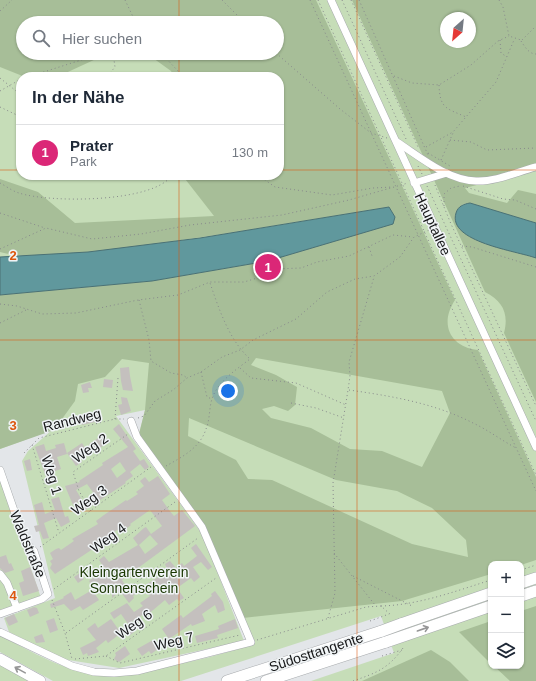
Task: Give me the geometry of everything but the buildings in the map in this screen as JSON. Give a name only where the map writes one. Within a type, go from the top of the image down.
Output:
[{"type":"highway","points":[[524,582],[536,578]]},
{"type":"highway","points":[[524,595],[536,591]]},
{"type":"highway","name":"Südosttangente","points":[[227,681],[488,595]]},
{"type":"highway","name":"Südosttangente","points":[[266,681],[488,607]]},
{"type":"highway","points":[[0,659],[40,681]]},
{"type":"street","name":"Hauptallee","points":[[331,0],[536,447]]},
{"type":"street","points":[[396,142],[412,152],[448,169],[463,179],[477,181],[536,167]]},
{"type":"street","points":[[414,183],[448,169]]},
{"type":"street","points":[[0,632],[72,666],[94,672],[114,673],[137,671],[249,639],[205,533],[133,430],[131,420]]},
{"type":"street","name":"Waldstraße","points":[[0,470],[25,542],[34,551],[48,594]]},
{"type":"street","points":[[0,574],[7,583],[17,608]]},
{"type":"street","points":[[0,614],[42,600],[48,594]]},
{"type":"path","points":[[0,11],[12,0]]},
{"type":"path","points":[[125,0],[133,16]]},
{"type":"path","points":[[222,0],[238,16]]},
{"type":"path","points":[[310,0],[536,491]]},
{"type":"path","points":[[318,0],[536,475]]},
{"type":"path","points":[[342,0],[412,152]]},
{"type":"path","points":[[351,0],[426,158]]},
{"type":"path","points":[[359,0],[425,147],[426,158]]},
{"type":"path","points":[[499,0],[503,7],[509,36],[514,40],[521,40],[536,26]]},
{"type":"path","points":[[393,75],[412,83],[439,85],[471,66],[500,40],[509,36]]},
{"type":"path","points":[[500,40],[501,53],[508,58]]},
{"type":"path","points":[[441,160],[453,132],[496,82],[508,58],[514,40]]},
{"type":"path","points":[[521,40],[525,48],[533,54],[536,54]]},
{"type":"path","points":[[44,72],[81,60]]},
{"type":"path","points":[[111,72],[115,67],[114,60]]},
{"type":"path","points":[[168,60],[178,72]]},
{"type":"path","points":[[284,60],[340,109],[371,133],[396,142]]},
{"type":"path","points":[[0,78],[16,91]]},
{"type":"path","points":[[0,91],[8,85],[16,82]]},
{"type":"path","points":[[439,85],[440,99],[445,108],[466,117]]},
{"type":"path","points":[[0,106],[16,114]]},
{"type":"path","points":[[425,147],[453,132]]},
{"type":"path","points":[[450,140],[471,142],[487,150],[536,148]]},
{"type":"path","points":[[426,158],[441,160],[461,186]]},
{"type":"path","points":[[418,166],[428,178],[444,207],[536,406]]},
{"type":"path","points":[[428,178],[536,421]]},
{"type":"path","points":[[0,183],[18,193],[51,199],[95,199],[150,190],[168,180]]},
{"type":"path","points":[[265,180],[274,186],[332,195],[395,186]]},
{"type":"path","points":[[0,213],[46,228],[92,239],[141,234],[190,225],[282,215],[349,200],[402,184],[414,183]]},
{"type":"path","points":[[444,207],[444,194],[451,188],[461,186],[472,190],[486,192],[503,199],[515,200],[536,209]]},
{"type":"path","points":[[0,249],[46,228]]},
{"type":"path","points":[[131,420],[144,416],[155,401],[173,390],[187,378],[200,372],[222,357],[240,350],[254,340],[296,319],[327,292],[355,279],[374,276],[400,257],[414,237],[435,228]]},
{"type":"path","points":[[0,304],[17,306],[42,314],[76,313],[138,300],[178,295],[210,282],[244,282],[264,276],[275,269],[301,268],[317,262],[349,256],[393,235],[414,237]]},
{"type":"path","points":[[369,246],[372,256]]},
{"type":"path","points":[[462,246],[472,247],[536,267]]},
{"type":"path","points":[[328,618],[335,593],[333,552],[333,483],[350,376],[349,362],[374,276]]},
{"type":"path","points":[[200,372],[207,397],[212,399],[226,378],[250,358],[240,350],[218,306],[210,282]]},
{"type":"path","points":[[138,300],[149,340],[151,361],[171,373],[183,375],[187,378]]},
{"type":"path","points":[[0,323],[28,310]]},
{"type":"path","points":[[239,367],[251,378],[296,383],[346,405]]},
{"type":"path","points":[[115,419],[118,378]]},
{"type":"path","points":[[348,390],[386,396],[441,409],[474,423],[516,448]]},
{"type":"path","name":"Weg 3","points":[[34,551],[158,466],[186,454],[197,445],[206,430],[212,399]]},
{"type":"path","points":[[291,403],[316,408],[344,418]]},
{"type":"path","name":"Randweg","points":[[24,453],[39,438],[119,418],[131,420]]},
{"type":"path","name":"Weg 2","points":[[91,511],[79,491],[73,472],[133,430]]},
{"type":"path","name":"Weg 1","points":[[32,444],[59,533]]},
{"type":"path","name":"Weg 4","points":[[48,594],[181,497]]},
{"type":"path","points":[[48,594],[54,603],[65,633],[205,533]]},
{"type":"path","points":[[333,552],[376,606]]},
{"type":"path","points":[[524,569],[536,565]]},
{"type":"path","name":"Weg 6","points":[[65,633],[72,660],[106,656],[222,574]]},
{"type":"path","points":[[352,575],[412,606]]},
{"type":"path","name":"Weg 7","points":[[106,656],[120,663],[176,652],[238,636],[249,639],[353,610],[407,603],[450,593],[488,581]]},
{"type":"path","points":[[370,621],[390,615],[381,606]]},
{"type":"path","points":[[353,681],[384,669],[393,662],[403,649],[382,656]]},
{"type":"green space","name":"Kleingartenverein Sonnenschein","points":[[0,0],[536,0],[536,681],[311,681],[394,653],[381,616],[181,681],[53,681],[0,652],[0,635],[61,665],[87,674],[101,676],[133,674],[198,660],[233,651],[255,643],[200,520],[139,434],[145,410],[116,416],[203,535],[244,641],[119,668],[62,659],[9,632],[4,618],[55,598],[22,461],[28,451],[52,430],[0,449]]},
{"type":"green space","points":[[0,0],[316,0],[455,300],[450,309],[448,318],[450,333],[460,344],[468,348],[478,350],[536,477],[536,560],[524,564],[524,561],[488,561],[488,575],[402,601],[243,618],[200,520],[139,434],[145,410],[149,363],[122,359],[105,377],[78,384],[75,401],[54,430],[0,449],[0,295],[152,281],[268,261],[392,224],[395,217],[389,207],[219,234],[90,252],[26,256],[0,252],[0,179],[38,192],[75,223],[214,216],[186,180],[284,180],[284,72],[172,72],[156,60],[284,60],[284,16],[16,16],[16,60],[94,60],[68,72],[16,72],[16,73],[0,67]],"holes":[[[256,358],[442,391],[450,413],[422,467],[382,451],[350,449],[311,428],[271,418],[262,409],[274,406],[288,411],[295,405],[297,387],[276,375],[251,365]],[[189,418],[336,480],[397,491],[432,508],[466,540],[468,557],[412,544],[272,480],[248,479],[236,460],[188,436]]]},
{"type":"green space","points":[[352,0],[536,0],[536,170],[465,188],[469,193],[507,203],[518,190],[536,194],[536,223],[470,203],[463,204],[457,210],[536,258],[536,402],[504,333],[506,320],[503,309],[491,296],[485,292]]},
{"type":"green space","points":[[0,478],[41,598],[0,610]]},
{"type":"green space","points":[[536,606],[536,681],[510,681],[497,669],[524,669],[524,610]]},
{"type":"green space","points":[[488,622],[488,661],[459,632]]},
{"type":"green space","points":[[431,650],[450,662],[469,681],[362,681]]},
{"type":"green space","points":[[0,664],[29,681],[0,681]]},
{"type":"water","points":[[470,203],[536,223],[536,258],[486,244],[472,238],[462,231],[456,223],[456,213],[462,206]]},
{"type":"water","points":[[389,207],[395,217],[393,224],[268,261],[152,281],[0,295],[0,257],[88,252],[200,238]]},
{"type":"place","name":"Prater","points":[[268,267]]}]
